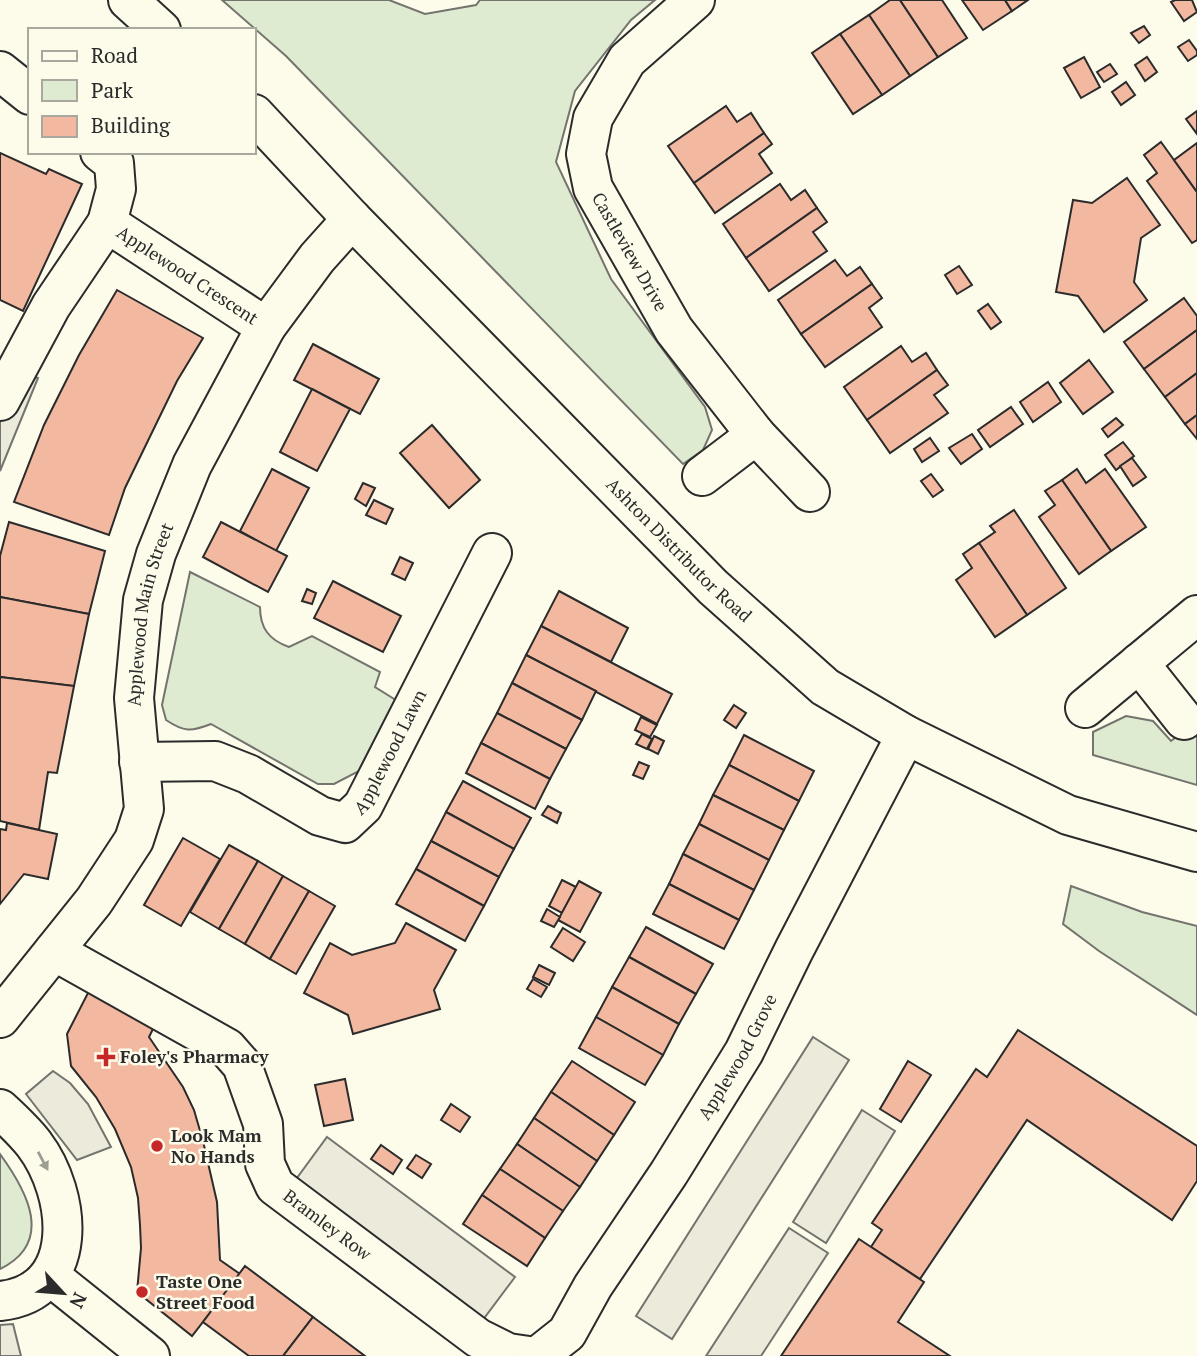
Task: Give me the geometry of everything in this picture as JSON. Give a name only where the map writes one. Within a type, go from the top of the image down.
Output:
[{"type":"street","points":[[128,0],[159,28]]},
{"type":"street","name":"Castleview Drive","points":[[695,0],[627,60],[593,118],[586,154],[593,188],[674,330],[756,435],[810,492]]},
{"type":"street","points":[[0,71],[28,93]]},
{"type":"street","name":"Ashton Distributor Road","points":[[256,116],[352,219],[713,587],[825,687],[906,735],[1068,815],[1197,852]]},
{"type":"street","points":[[103,154],[114,163],[116,189],[107,223]]},
{"type":"street","name":"Applewood Main Street","points":[[0,1018],[94,901],[134,839],[144,809],[134,698],[143,600],[156,554],[192,466],[266,327],[317,258],[352,219]]},
{"type":"street","name":"Applewood Crescent","points":[[0,401],[51,306],[107,223],[266,327]]},
{"type":"street","points":[[702,476],[756,435]]},
{"type":"street","name":"Applewood Lawn","points":[[139,762],[215,761],[248,774],[320,816],[345,823],[363,806],[492,553]]},
{"type":"street","points":[[1085,708],[1197,615]]},
{"type":"street","points":[[1139,663],[1184,720]]},
{"type":"street","name":"Applewood Grove","points":[[538,1356],[566,1333],[593,1286],[669,1173],[744,1052],[906,735]]},
{"type":"street","name":"Bramley Row","points":[[54,951],[227,1048],[242,1065],[263,1124],[265,1164],[275,1186],[478,1338],[508,1353],[529,1356]]},
{"type":"street","points":[[0,1109],[35,1145],[49,1171],[62,1212],[63,1241],[50,1276],[35,1290],[14,1300],[0,1301]]},
{"type":"street","points":[[50,1276],[150,1356]]},
{"type":"green space","points":[[222,0],[389,0],[425,14],[476,5],[480,0],[655,0],[631,20],[575,91],[556,162],[611,279],[705,407],[712,430],[703,450],[683,464],[286,56]]},
{"type":"green space","points":[[190,572],[260,607],[264,627],[271,637],[282,644],[289,647],[312,636],[380,672],[375,687],[399,702],[361,770],[334,784],[318,784],[211,724],[188,730],[166,720],[162,705]]},
{"type":"green space","points":[[1126,716],[1153,721],[1171,741],[1197,721],[1197,785],[1093,755],[1093,732]]},
{"type":"green space","points":[[1071,886],[1142,912],[1197,926],[1197,1015],[1099,951],[1063,924]]},
{"type":"green space","points":[[0,1154],[26,1200],[31,1215],[31,1231],[27,1245],[17,1258],[0,1269]]},
{"type":"shaded area","points":[[0,362],[38,378],[0,471]]},
{"type":"shaded area","points":[[813,1037],[849,1060],[672,1339],[636,1316]]},
{"type":"shaded area","points":[[53,1071],[70,1083],[88,1104],[111,1147],[77,1160],[26,1094]]},
{"type":"shaded area","points":[[862,1110],[895,1131],[826,1243],[793,1222]]},
{"type":"shaded area","points":[[327,1137],[515,1277],[482,1321],[294,1182]]},
{"type":"shaded area","points":[[789,1228],[828,1253],[761,1356],[706,1356]]},
{"type":"shaded area","points":[[13,1324],[21,1356],[0,1356],[0,1325]]},
{"type":"building","points":[[890,0],[900,0],[938,57],[910,76],[869,15]]},
{"type":"building","points":[[900,0],[942,0],[967,38],[938,57]]},
{"type":"building","points":[[962,0],[1005,0],[1012,11],[983,30]]},
{"type":"building","points":[[1005,0],[1028,0],[1012,11]]},
{"type":"building","points":[[1192,0],[1197,12],[1184,21],[1171,2]]},
{"type":"building","points":[[869,15],[910,76],[882,95],[840,34]]},
{"type":"building","points":[[1144,26],[1150,35],[1139,43],[1131,33]]},
{"type":"building","points":[[840,34],[882,95],[853,114],[812,53]]},
{"type":"building","points":[[1189,40],[1197,55],[1188,61],[1178,47]]},
{"type":"building","points":[[1084,57],[1100,87],[1081,98],[1064,68]]},
{"type":"building","points":[[1147,57],[1157,72],[1145,81],[1135,65]]},
{"type":"building","points":[[1110,64],[1117,74],[1104,82],[1097,72]]},
{"type":"building","points":[[1126,82],[1135,95],[1121,105],[1112,92]]},
{"type":"building","points":[[726,106],[737,122],[751,113],[764,133],[694,183],[668,146]]},
{"type":"building","points":[[1197,111],[1197,134],[1186,119]]},
{"type":"building","points":[[764,133],[772,144],[759,154],[772,173],[715,213],[694,183]]},
{"type":"building","points":[[1161,142],[1197,192],[1197,240],[1192,243],[1147,181],[1157,173],[1144,155]]},
{"type":"building","points":[[1197,143],[1197,192],[1174,160]]},
{"type":"building","points":[[0,153],[46,174],[49,169],[82,184],[23,311],[0,300]]},
{"type":"building","points":[[1127,178],[1160,225],[1141,238],[1134,282],[1147,300],[1104,332],[1078,296],[1056,292],[1073,200],[1092,203]]},
{"type":"building","points":[[780,184],[791,200],[805,190],[817,208],[746,258],[723,224]]},
{"type":"building","points":[[817,208],[827,222],[813,232],[827,251],[769,291],[746,258]]},
{"type":"building","points":[[835,260],[847,276],[860,267],[872,284],[801,334],[778,300]]},
{"type":"building","points":[[959,266],[972,285],[957,294],[945,275]]},
{"type":"building","points":[[872,284],[882,298],[869,308],[882,327],[825,367],[801,334]]},
{"type":"building","points":[[117,290],[203,338],[177,381],[125,488],[109,535],[14,502],[44,425],[79,355]]},
{"type":"building","points":[[1184,298],[1197,316],[1197,330],[1144,369],[1124,342]]},
{"type":"building","points":[[988,304],[1001,322],[991,329],[978,311]]},
{"type":"building","points":[[1197,330],[1197,373],[1165,397],[1144,369]]},
{"type":"building","points":[[313,344],[379,379],[360,414],[294,380]]},
{"type":"building","points":[[901,346],[912,362],[926,353],[937,370],[867,420],[844,387]]},
{"type":"building","points":[[1089,360],[1113,392],[1083,414],[1060,383]]},
{"type":"building","points":[[937,370],[948,385],[934,395],[948,413],[890,453],[867,420]]},
{"type":"building","points":[[1197,373],[1197,415],[1185,424],[1165,397]]},
{"type":"building","points":[[1048,382],[1061,402],[1033,422],[1020,402]]},
{"type":"building","points":[[312,389],[350,409],[317,471],[280,452]]},
{"type":"building","points":[[1011,407],[1023,424],[990,447],[978,430]]},
{"type":"building","points":[[1197,415],[1197,439],[1185,424]]},
{"type":"building","points":[[1116,418],[1123,425],[1108,437],[1102,429]]},
{"type":"building","points":[[432,425],[480,480],[449,508],[400,453]]},
{"type":"building","points":[[972,434],[982,449],[961,464],[949,448]]},
{"type":"building","points":[[930,438],[939,451],[922,462],[914,449]]},
{"type":"building","points":[[1123,442],[1134,456],[1116,470],[1105,455]]},
{"type":"building","points":[[1132,458],[1146,477],[1133,486],[1120,466]]},
{"type":"building","points":[[272,469],[309,488],[276,551],[240,531]]},
{"type":"building","points":[[1077,469],[1086,483],[1105,469],[1146,527],[1111,551],[1062,480]]},
{"type":"building","points":[[931,474],[943,490],[933,497],[921,481]]},
{"type":"building","points":[[1062,480],[1111,551],[1079,574],[1039,517],[1055,505],[1045,491]]},
{"type":"building","points":[[363,483],[375,488],[366,506],[355,499]]},
{"type":"building","points":[[374,500],[393,509],[386,524],[366,515]]},
{"type":"building","points":[[1014,510],[1066,588],[1027,615],[979,543],[995,532],[990,526]]},
{"type":"building","points":[[9,522],[105,551],[89,614],[0,597],[0,556]]},
{"type":"building","points":[[221,522],[287,556],[268,592],[203,557]]},
{"type":"building","points":[[979,543],[1027,615],[995,637],[956,580],[972,568],[963,554]]},
{"type":"building","points":[[400,557],[413,563],[405,580],[392,574]]},
{"type":"building","points":[[333,581],[401,616],[383,652],[314,618]]},
{"type":"building","points":[[307,589],[316,593],[312,604],[302,601]]},
{"type":"building","points":[[559,591],[628,628],[611,662],[541,626]]},
{"type":"building","points":[[0,597],[89,614],[74,686],[0,677]]},
{"type":"building","points":[[541,626],[672,694],[657,724],[526,655]]},
{"type":"building","points":[[526,655],[596,691],[582,720],[512,683]]},
{"type":"building","points":[[0,677],[74,686],[57,773],[48,772],[39,830],[0,821]]},
{"type":"building","points":[[512,683],[582,720],[566,749],[497,713]]},
{"type":"building","points":[[734,705],[746,713],[736,728],[724,720]]},
{"type":"building","points":[[497,713],[566,749],[550,779],[481,743]]},
{"type":"building","points":[[641,717],[657,725],[650,737],[635,730]]},
{"type":"building","points":[[642,734],[652,739],[647,749],[636,744]]},
{"type":"building","points":[[744,735],[814,771],[799,801],[729,765]]},
{"type":"building","points":[[654,736],[664,741],[658,754],[648,749]]},
{"type":"building","points":[[481,743],[550,779],[535,809],[466,773]]},
{"type":"building","points":[[639,762],[649,766],[643,779],[633,775]]},
{"type":"building","points":[[729,765],[799,801],[784,830],[713,795]]},
{"type":"building","points":[[463,781],[531,818],[514,849],[446,812]]},
{"type":"building","points":[[713,795],[784,830],[769,860],[699,824]]},
{"type":"building","points":[[548,806],[561,813],[557,823],[542,815]]},
{"type":"building","points":[[446,812],[514,849],[499,877],[431,841]]},
{"type":"building","points":[[7,823],[57,834],[48,879],[24,874],[0,904],[0,829],[6,830]]},
{"type":"building","points":[[699,824],[769,860],[754,890],[683,854]]},
{"type":"building","points":[[183,838],[220,859],[181,926],[144,905]]},
{"type":"building","points":[[431,841],[499,877],[484,906],[416,869]]},
{"type":"building","points":[[229,845],[258,861],[219,929],[190,912]]},
{"type":"building","points":[[683,854],[754,890],[739,920],[669,884]]},
{"type":"building","points":[[258,861],[283,876],[245,944],[219,929]]},
{"type":"building","points":[[416,869],[484,906],[465,941],[396,904]]},
{"type":"building","points":[[283,876],[309,891],[270,959],[245,944]]},
{"type":"building","points":[[562,880],[576,887],[562,913],[549,906]]},
{"type":"building","points":[[579,881],[601,893],[580,932],[558,920]]},
{"type":"building","points":[[669,884],[739,920],[724,949],[653,914]]},
{"type":"building","points":[[309,891],[335,906],[296,974],[270,959]]},
{"type":"building","points":[[547,909],[560,917],[554,927],[541,921]]},
{"type":"building","points":[[406,923],[456,950],[434,990],[440,1009],[353,1034],[348,1015],[304,993],[330,943],[352,955],[395,943]]},
{"type":"building","points":[[646,927],[713,964],[696,994],[629,957]]},
{"type":"building","points":[[563,928],[585,942],[573,961],[551,947]]},
{"type":"building","points":[[629,957],[696,994],[679,1024],[612,987]]},
{"type":"building","points":[[539,965],[555,973],[549,985],[533,977]]},
{"type":"building","points":[[533,979],[547,987],[541,997],[527,989]]},
{"type":"building","points":[[612,987],[679,1024],[663,1055],[596,1017]]},
{"type":"building","points":[[90,989],[156,1023],[149,1037],[183,1087],[194,1110],[217,1202],[220,1260],[240,1274],[192,1336],[137,1292],[140,1225],[138,1198],[131,1167],[115,1129],[96,1097],[71,1066],[67,1034]]},
{"type":"building","points":[[596,1017],[663,1055],[645,1085],[579,1048]]},
{"type":"building","points":[[1018,1030],[1197,1146],[1197,1181],[1172,1220],[1027,1120],[920,1279],[871,1247],[882,1230],[872,1223],[976,1069],[987,1077]]},
{"type":"building","points":[[572,1061],[635,1102],[614,1135],[551,1092]]},
{"type":"building","points":[[908,1061],[931,1075],[901,1122],[880,1109]]},
{"type":"building","points":[[345,1079],[353,1120],[324,1126],[315,1085]]},
{"type":"building","points":[[551,1092],[614,1135],[597,1161],[534,1118]]},
{"type":"building","points":[[451,1104],[470,1117],[460,1132],[441,1120]]},
{"type":"building","points":[[534,1118],[597,1161],[580,1187],[517,1144]]},
{"type":"building","points":[[517,1144],[580,1187],[563,1211],[500,1169]]},
{"type":"building","points":[[381,1145],[402,1160],[393,1174],[371,1159]]},
{"type":"building","points":[[416,1155],[431,1164],[422,1178],[407,1168]]},
{"type":"building","points":[[500,1169],[563,1211],[545,1238],[482,1195]]},
{"type":"building","points":[[482,1195],[545,1238],[527,1266],[463,1224]]},
{"type":"building","points":[[859,1239],[924,1282],[898,1322],[950,1356],[781,1356]]},
{"type":"building","points":[[245,1266],[313,1317],[283,1356],[249,1356],[203,1322]]},
{"type":"building","points":[[313,1317],[365,1356],[283,1356]]},
{"type":"place","name":"Foley's Pharmacy","points":[[106,1057]]},
{"type":"place","name":"Look Mam No Hands","points":[[157,1146]]},
{"type":"place","name":"Taste One Street Food","points":[[142,1292]]}]
